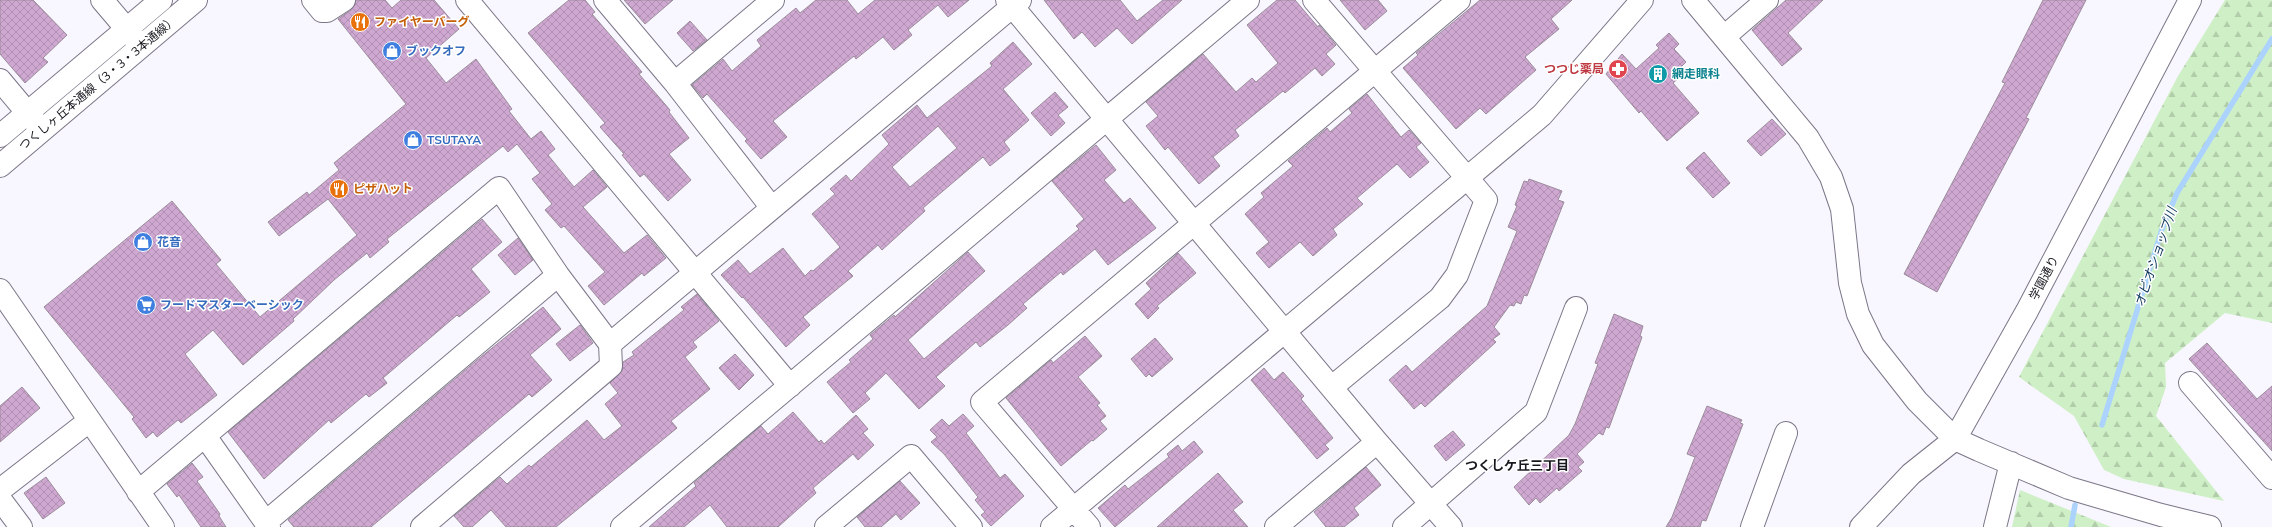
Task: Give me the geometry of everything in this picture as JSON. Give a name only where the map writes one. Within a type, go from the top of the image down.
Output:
[{"type":"street","points":[[102,0],[142,47]]},
{"type":"street","name":"つくしヶ丘本通線（3・3・3本通線）","points":[[0,136],[161,0]]},
{"type":"street","name":"つくしヶ丘本通線（3・3・3本通線）","points":[[0,166],[196,0]]},
{"type":"street","points":[[313,0],[322,11],[327,11],[344,0]]},
{"type":"street","points":[[467,0],[790,386]]},
{"type":"street","points":[[605,0],[675,83],[772,208]]},
{"type":"street","points":[[675,83],[773,0]]},
{"type":"street","points":[[622,527],[1108,120],[1248,0]]},
{"type":"street","points":[[1314,0],[1374,72],[1486,200],[1457,275],[1440,298],[1332,387]]},
{"type":"street","points":[[1089,527],[982,402],[1458,0]]},
{"type":"street","points":[[1052,527],[1542,115],[1642,0]]},
{"type":"street","points":[[1693,0],[1808,138],[1831,177],[1842,209],[1852,289],[1858,314],[1873,345],[1917,401],[1955,438],[2069,488],[2161,515],[2210,527]]},
{"type":"street","points":[[1724,37],[1767,0]]},
{"type":"street","name":"学園通り","points":[[1861,527],[1911,474],[1955,438],[2027,311],[2190,0]]},
{"type":"street","points":[[610,344],[696,273],[1013,2],[1108,120],[1284,332],[1451,527]]},
{"type":"street","points":[[0,80],[42,130]]},
{"type":"street","points":[[138,492],[499,188],[558,275],[610,344],[611,366],[422,527]]},
{"type":"street","points":[[205,436],[267,524],[558,275]]},
{"type":"street","points":[[0,290],[163,527]]},
{"type":"street","points":[[1404,527],[1536,412],[1576,308]]},
{"type":"street","points":[[2190,383],[2272,478]]},
{"type":"street","points":[[0,490],[89,421]]},
{"type":"street","points":[[1752,527],[1786,433]]},
{"type":"street","points":[[1276,527],[1377,442]]},
{"type":"street","points":[[826,527],[911,456],[970,527]]},
{"type":"street","points":[[1995,527],[2011,463]]},
{"type":"street","points":[[0,499],[21,527]]},
{"type":"green space","points":[[2225,0],[2272,0],[2272,323],[2225,313],[2165,363],[2166,387],[2156,416],[2224,501],[2124,479],[2104,470],[2074,416],[2019,377],[2178,76]]},
{"type":"green space","points":[[2020,490],[2111,527],[2012,527]]},
{"type":"building","points":[[0,0],[33,0],[67,35],[43,58],[48,62],[25,83],[0,54]]},
{"type":"building","points":[[356,0],[385,0],[392,8],[401,0],[434,0],[459,29],[426,58],[446,83],[476,59],[512,109],[509,111],[531,139],[541,131],[555,149],[548,155],[574,187],[593,170],[607,187],[583,207],[624,253],[647,235],[666,258],[644,276],[642,273],[604,305],[588,286],[605,272],[564,226],[561,228],[545,210],[552,204],[532,179],[540,173],[517,144],[508,152],[503,146],[387,239],[389,242],[370,258],[367,253],[334,280],[293,319],[294,321],[243,365],[213,330],[185,354],[217,395],[181,423],[178,420],[157,437],[153,432],[146,438],[132,419],[134,417],[44,307],[172,201],[221,260],[216,264],[260,317],[357,235],[328,199],[279,236],[268,222],[307,192],[309,195],[339,170],[334,163],[406,104],[338,19],[351,10]]},
{"type":"building","points":[[569,0],[585,0],[595,12],[592,14],[642,72],[639,74],[670,110],[669,112],[689,138],[669,154],[691,180],[668,201],[644,174],[640,177],[622,155],[624,154],[600,127],[605,123],[528,33]]},
{"type":"building","points":[[624,0],[673,0],[645,24]]},
{"type":"building","points":[[816,0],[847,0],[858,14],[875,0],[969,0],[948,17],[938,5],[908,30],[912,35],[894,50],[883,37],[856,59],[854,56],[773,121],[787,137],[761,159],[745,141],[747,139],[707,94],[703,98],[692,85],[723,59],[732,71],[761,46],[757,40],[796,8],[800,13]]},
{"type":"building","points":[[1044,0],[1120,0],[1137,21],[1163,0],[1182,0],[1132,44],[1117,28],[1095,47],[1082,32],[1074,39]]},
{"type":"building","points":[[1277,0],[1295,0],[1318,27],[1319,25],[1336,45],[1326,54],[1335,64],[1322,76],[1315,68],[1285,93],[1283,91],[1235,130],[1239,136],[1213,157],[1220,166],[1199,184],[1168,147],[1165,150],[1146,126],[1158,116],[1146,102],[1203,54],[1236,92],[1252,78],[1256,82],[1278,63],[1247,25]]},
{"type":"building","points":[[1340,0],[1378,0],[1387,11],[1365,30]]},
{"type":"building","points":[[1480,0],[1572,0],[1551,19],[1559,29],[1525,57],[1536,70],[1486,114],[1480,108],[1456,129],[1403,68],[1418,55],[1416,53]]},
{"type":"building","points":[[1786,0],[1823,0],[1788,33],[1802,49],[1782,66],[1752,30]]},
{"type":"building","points":[[2043,0],[2086,0],[2026,118],[2029,119],[1937,292],[1904,274],[2005,83],[2002,82]]},
{"type":"building","points":[[690,21],[707,40],[693,51],[677,33]]},
{"type":"building","points":[[1669,33],[1679,44],[1674,49],[1686,62],[1676,72],[1680,77],[1673,83],[1699,113],[1667,141],[1641,111],[1639,113],[1606,74],[1622,54],[1636,69],[1659,48],[1656,45]]},
{"type":"building","points":[[1013,42],[1032,64],[1003,89],[1029,120],[1004,142],[1010,150],[990,166],[983,157],[923,208],[925,211],[882,250],[878,245],[848,271],[853,276],[803,317],[810,325],[786,347],[743,297],[742,298],[721,275],[738,260],[750,274],[783,248],[805,276],[811,270],[813,271],[840,247],[812,214],[835,194],[830,189],[846,175],[851,181],[889,144],[882,135],[917,105],[927,118],[992,66],[990,63]],"holes":[[[938,126],[957,148],[910,187],[892,167]]]},
{"type":"building","points":[[1055,92],[1068,107],[1058,115],[1065,123],[1051,136],[1031,113]]},
{"type":"building","points":[[1367,94],[1401,137],[1409,130],[1421,143],[1416,147],[1429,162],[1410,178],[1397,164],[1357,198],[1363,204],[1333,229],[1337,235],[1313,256],[1300,242],[1269,268],[1256,253],[1269,242],[1245,214],[1264,197],[1261,193],[1293,166],[1288,161],[1327,128],[1330,132],[1352,113],[1349,109]]},
{"type":"building","points":[[1772,119],[1786,134],[1761,156],[1747,141]]},
{"type":"building","points":[[1096,145],[1116,170],[1104,180],[1124,203],[1130,198],[1156,228],[1108,265],[1095,249],[1063,275],[1061,272],[1023,304],[1027,308],[1008,325],[980,347],[976,342],[936,377],[945,386],[919,409],[886,373],[865,393],[870,399],[853,413],[827,382],[851,362],[849,360],[873,339],[870,335],[894,315],[895,317],[968,252],[985,271],[908,340],[924,359],[1079,229],[1076,226],[1084,219],[1052,181]]},
{"type":"building","points":[[1704,152],[1730,183],[1713,198],[1686,168]]},
{"type":"building","points":[[1529,179],[1562,191],[1558,200],[1564,202],[1527,296],[1524,295],[1521,304],[1516,302],[1514,306],[1510,305],[1494,327],[1500,334],[1493,339],[1496,342],[1425,407],[1421,403],[1414,409],[1389,380],[1406,365],[1412,372],[1487,306],[1517,231],[1508,227],[1517,206],[1515,205],[1524,181],[1528,182]]},
{"type":"building","points":[[482,219],[502,242],[471,269],[490,292],[459,317],[457,315],[383,378],[387,383],[369,397],[366,394],[331,423],[329,420],[264,479],[228,432]]},
{"type":"building","points":[[518,238],[533,260],[515,275],[498,255]]},
{"type":"building","points":[[1178,253],[1196,273],[1157,306],[1159,308],[1148,319],[1135,304],[1151,289],[1146,283]]},
{"type":"building","points":[[697,294],[719,321],[693,342],[697,347],[685,357],[710,389],[671,421],[677,428],[556,527],[506,527],[491,510],[472,527],[464,527],[454,516],[500,477],[507,484],[529,465],[531,467],[587,420],[604,440],[622,426],[605,404],[618,393],[610,383],[622,371],[623,362],[634,355],[632,352],[684,310],[681,307]]},
{"type":"building","points":[[543,307],[561,329],[530,355],[552,380],[532,397],[529,394],[371,527],[294,527],[288,520],[476,361]]},
{"type":"building","points":[[1614,314],[1643,326],[1640,336],[1642,337],[1609,428],[1606,427],[1603,435],[1599,433],[1577,454],[1584,462],[1578,467],[1582,471],[1559,491],[1557,488],[1540,503],[1536,498],[1529,505],[1514,487],[1569,435],[1575,424],[1598,364],[1595,363]]},
{"type":"building","points":[[580,325],[593,343],[570,361],[556,344]]},
{"type":"building","points":[[1085,336],[1102,356],[1078,377],[1100,403],[1097,405],[1106,416],[1100,421],[1107,429],[1061,466],[1006,398],[1051,360],[1053,363]]},
{"type":"building","points":[[1155,338],[1173,359],[1152,377],[1149,374],[1146,377],[1131,359]]},
{"type":"building","points":[[2207,343],[2257,399],[2272,386],[2272,451],[2189,359]]},
{"type":"building","points":[[735,354],[754,375],[739,390],[719,368]]},
{"type":"building","points":[[1264,368],[1274,380],[1283,372],[1304,396],[1301,399],[1333,438],[1325,445],[1329,449],[1317,459],[1251,380]]},
{"type":"building","points":[[22,387],[40,408],[0,442],[0,406]]},
{"type":"building","points":[[1707,406],[1742,420],[1740,423],[1743,424],[1706,521],[1702,520],[1700,527],[1666,527],[1672,517],[1695,457],[1687,454]]},
{"type":"building","points":[[793,412],[819,442],[821,440],[824,444],[856,415],[868,429],[863,433],[874,445],[858,460],[853,454],[813,488],[816,493],[778,527],[727,527],[710,505],[684,527],[649,527],[696,486],[694,483],[761,426],[768,434]]},
{"type":"building","points":[[963,414],[974,426],[966,433],[1000,478],[1005,474],[1024,496],[991,526],[981,515],[985,512],[975,500],[978,497],[944,454],[931,442],[937,437],[930,430],[942,419],[949,426]]},
{"type":"building","points":[[1453,431],[1465,445],[1446,461],[1434,446]]},
{"type":"building","points":[[1194,441],[1203,452],[1115,527],[1098,508],[1125,485],[1128,489],[1169,457],[1167,454],[1178,445],[1182,451]]},
{"type":"building","points":[[192,463],[203,477],[197,481],[220,514],[219,516],[226,527],[201,527],[179,495],[177,497],[167,484]]},
{"type":"building","points":[[1366,467],[1381,485],[1354,508],[1359,515],[1344,527],[1326,527],[1314,512]]},
{"type":"building","points":[[1218,473],[1243,502],[1233,510],[1248,527],[1157,527]]},
{"type":"building","points":[[46,477],[65,503],[43,519],[24,493]]},
{"type":"building","points":[[900,481],[920,503],[901,520],[896,514],[881,527],[865,527],[857,517]]},
{"type":"waterway","name":"オビオショップ川","points":[[2102,425],[2162,229],[2177,193],[2272,39]]},
{"type":"waterway","name":"オビオショップ川","points":[[2071,527],[2075,505]]},
{"type":"place","name":"ファイヤーバーグ","points":[[360,22]]},
{"type":"place","name":"ブックオフ","points":[[392,51]]},
{"type":"place","name":"つつじ薬局","points":[[1618,69]]},
{"type":"place","name":"網走眼科","points":[[1658,74]]},
{"type":"place","name":"TSUTAYA","points":[[413,140]]},
{"type":"place","name":"ピザハット","points":[[339,189]]},
{"type":"place","name":"花音","points":[[143,242]]},
{"type":"place","name":"フードマスターベーシック","points":[[146,305]]},
{"type":"district","name":"つくしケ丘三丁目","points":[[1517,465]]}]
